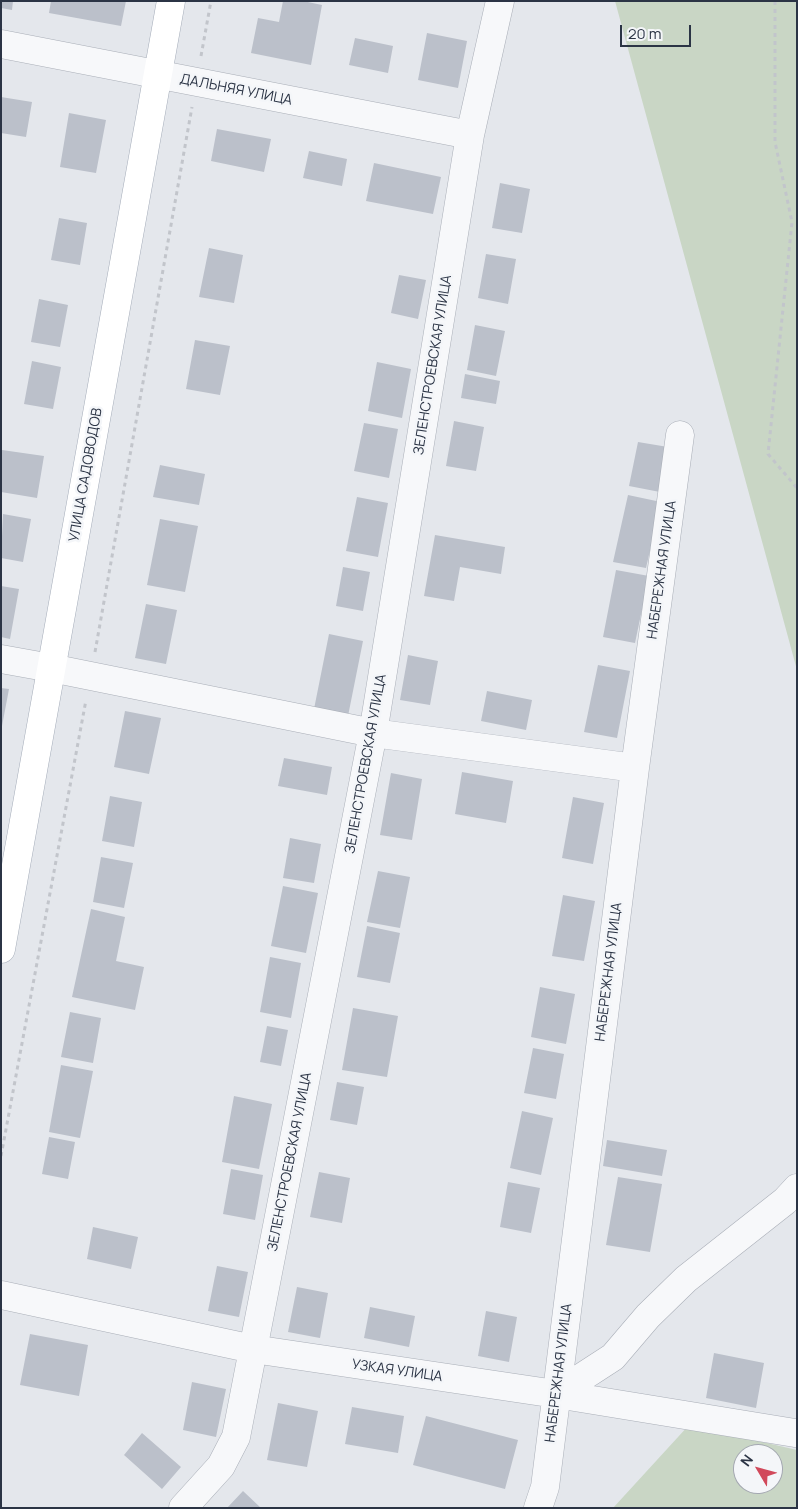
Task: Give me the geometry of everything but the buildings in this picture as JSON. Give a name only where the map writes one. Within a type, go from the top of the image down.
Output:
[{"type":"main road","name":"УЛИЦА САДОВОДОВ","points":[[1,949],[171,1]]},
{"type":"street","name":"ЗЕЛЕНСТРОЕВСКАЯ УЛИЦА","points":[[183,1508],[221,1466],[236,1438],[373,733],[470,135],[500,1]]},
{"type":"street","name":"ДАЛЬНЯЯ УЛИЦА","points":[[1,44],[470,135]]},
{"type":"street","name":"НАБЕРЕЖНАЯ УЛИЦА","points":[[538,1508],[545,1487],[635,768],[680,435]]},
{"type":"street","points":[[1,659],[373,733],[635,768]]},
{"type":"street","points":[[556,1394],[613,1357],[648,1316],[686,1279],[785,1201],[797,1188]]},
{"type":"street","name":"УЗКАЯ УЛИЦА","points":[[1,1295],[253,1350],[556,1394],[795,1433]]},
{"type":"path","points":[[1,1156],[91,676],[211,1]]},
{"type":"path","points":[[775,1],[775,142],[792,222],[768,454],[797,488]]},
{"type":"green space","points":[[615,1],[797,1],[797,670]]},
{"type":"green space","points":[[689,1425],[771,1444],[733,1444],[733,1494],[783,1494],[783,1447],[797,1450],[797,1508],[613,1508]]}]
